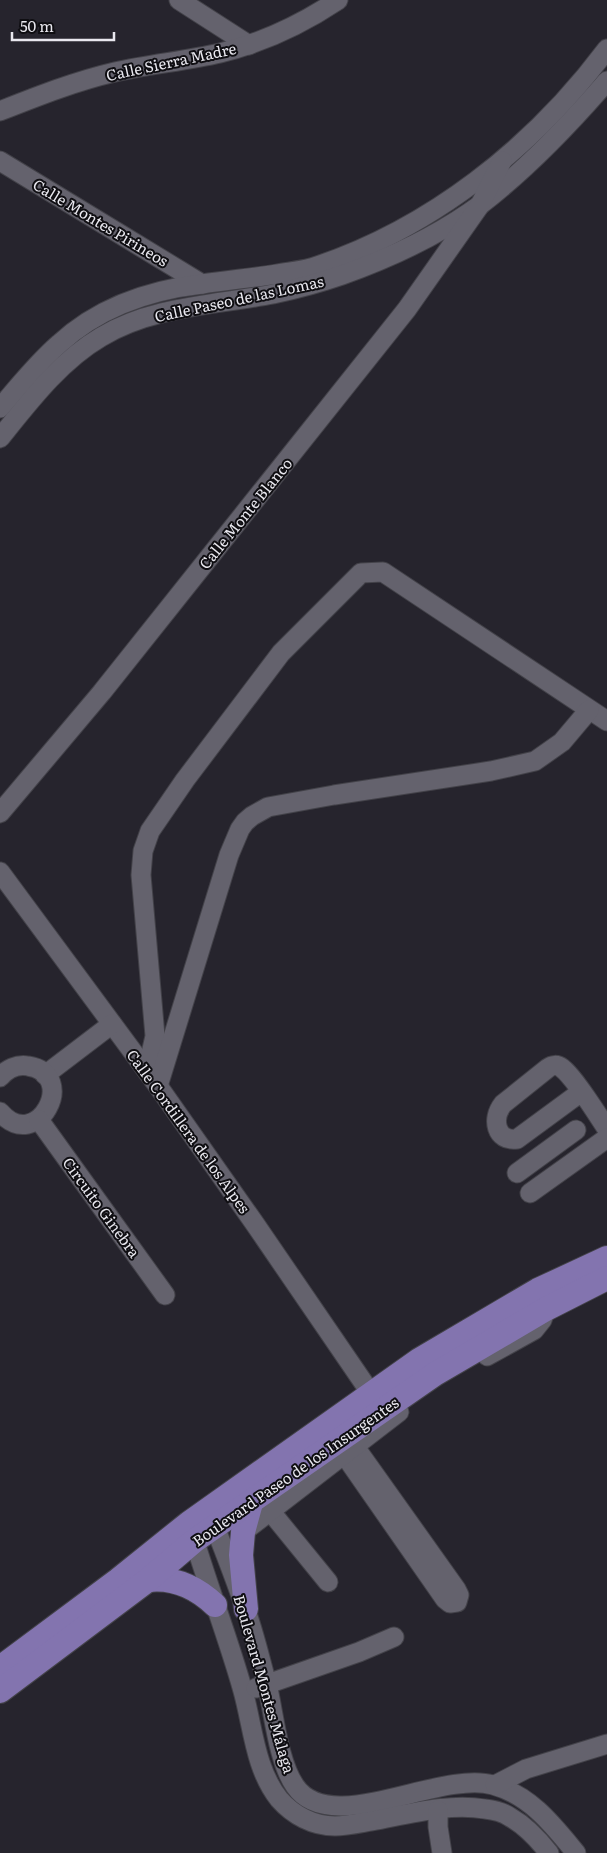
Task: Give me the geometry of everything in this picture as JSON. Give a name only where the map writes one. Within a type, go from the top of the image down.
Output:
[{"type":"main road","name":"Boulevard Paseo de los Insurgentes","points":[[257,1498],[372,1395],[419,1360],[538,1290],[607,1258]]},
{"type":"main road","name":"Boulevard Paseo de los Insurgentes","points":[[0,1668],[118,1580],[202,1525],[257,1498],[435,1374],[546,1309],[607,1278]]},
{"type":"main road","points":[[246,1609],[241,1564],[244,1532],[257,1498]]},
{"type":"main road","name":"Boulevard Paseo de los Insurgentes","points":[[0,1691],[148,1580],[202,1525]]},
{"type":"main road","points":[[148,1580],[179,1582],[199,1591],[215,1605]]},
{"type":"street","points":[[179,0],[249,45]]},
{"type":"street","name":"Calle Sierra Madre","points":[[0,111],[78,82],[114,72],[249,45],[291,27],[338,0]]},
{"type":"street","name":"Calle Paseo de las Lomas","points":[[0,408],[58,344],[108,309],[148,295],[181,287],[308,269],[382,240],[466,188],[502,161],[544,121],[605,57]]},
{"type":"street","name":"Calle Paseo de las Lomas","points":[[0,438],[57,372],[84,348],[121,327],[176,310],[272,294],[343,275],[416,243],[449,225],[480,205],[520,172],[607,81]]},
{"type":"street","name":"Calle Montes Pirineos","points":[[0,161],[202,284]]},
{"type":"street","points":[[480,205],[502,161]]},
{"type":"street","name":"Calle Monte Blanco","points":[[0,813],[102,692],[327,411],[407,309],[480,205]]},
{"type":"street","points":[[147,1071],[155,1036],[141,874],[143,851],[150,831],[185,780],[280,654],[361,573],[383,572],[607,721]]},
{"type":"street","points":[[158,1086],[229,855],[240,829],[252,816],[268,807],[334,794],[498,770],[535,761],[562,742],[589,710]]},
{"type":"street","name":"Calle Cordillera de los Alpes","points":[[0,872],[158,1086],[250,1216],[372,1395]]},
{"type":"street","points":[[45,1076],[112,1024]]},
{"type":"street","points":[[0,1077],[8,1069],[25,1065],[36,1068],[51,1085],[51,1102],[46,1112],[38,1120],[28,1124],[16,1123],[6,1118],[0,1112]]},
{"type":"street","points":[[581,1092],[517,1139],[511,1140],[506,1138],[495,1121],[502,1104],[552,1066],[562,1068],[581,1092],[607,1129]]},
{"type":"street","name":"Circuito Ginebra","points":[[38,1120],[165,1295]]},
{"type":"street","points":[[531,1129],[559,1172]]},
{"type":"street","points":[[516,1173],[576,1130]]},
{"type":"street","points":[[530,1192],[607,1138]]},
{"type":"street","points":[[328,1582],[257,1498],[349,1450],[418,1398],[460,1370],[534,1330],[542,1320],[546,1309]]},
{"type":"street","points":[[349,1450],[456,1589],[459,1595],[457,1602],[450,1603],[445,1598],[349,1450]]},
{"type":"street","name":"Boulevard Montes Málaga","points":[[202,1525],[215,1605],[243,1692],[254,1739],[266,1776],[278,1798],[287,1807],[307,1821],[336,1826],[429,1811],[474,1807],[495,1810],[509,1816],[536,1837],[549,1853]]},
{"type":"street","name":"Boulevard Montes Málaga","points":[[202,1525],[246,1609],[267,1684],[286,1767],[292,1780],[304,1796],[316,1802],[343,1807],[362,1805],[441,1785],[484,1782],[496,1785],[522,1798],[539,1810],[576,1853]]},
{"type":"street","points":[[243,1692],[359,1652],[394,1636]]},
{"type":"street","points":[[254,1739],[277,1732]]},
{"type":"street","points":[[496,1785],[526,1769],[607,1744]]},
{"type":"street","points":[[429,1811],[432,1853]]},
{"type":"street","points":[[429,1811],[438,1827],[442,1853]]}]
